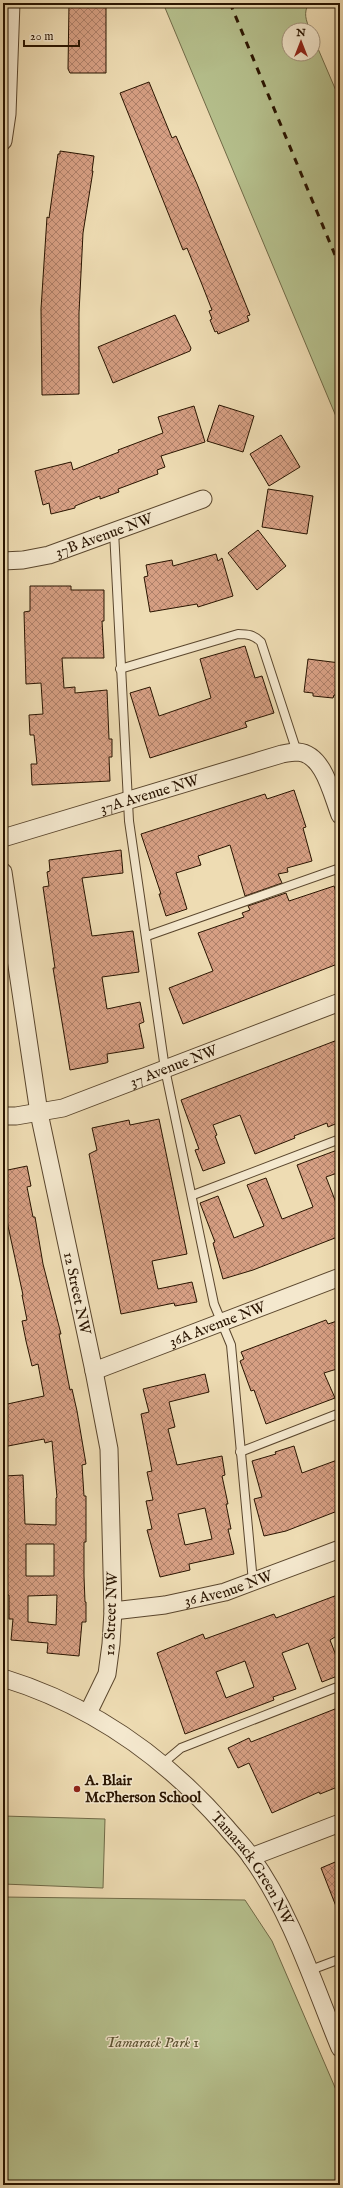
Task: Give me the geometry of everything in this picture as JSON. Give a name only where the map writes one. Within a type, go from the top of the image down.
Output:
[{"type":"street","points":[[3,141],[11,3]]},
{"type":"street","name":"37B Avenue NW","points":[[3,561],[23,560],[49,555],[203,499]]},
{"type":"street","points":[[297,752],[305,754],[316,761],[340,814]]},
{"type":"street","name":"37A Avenue NW","points":[[3,838],[282,754],[297,752]]},
{"type":"street","name":"12 Street NW","points":[[3,872],[39,1113],[94,1371],[109,1449],[113,1611],[107,1674],[88,1713]]},
{"type":"street","name":"37 Avenue NW","points":[[3,1116],[39,1113],[63,1108],[340,1002]]},
{"type":"street","name":"36A Avenue NW","points":[[94,1371],[340,1277]]},
{"type":"street","name":"36 Avenue NW","points":[[113,1611],[194,1599],[253,1582],[340,1549]]},
{"type":"street","name":"Tamarack Green NW","points":[[3,1678],[49,1694],[88,1713],[134,1743],[162,1764],[194,1792],[251,1856],[287,1919],[340,2048]]},
{"type":"street","points":[[251,1856],[340,1823]]},
{"type":"lane","points":[[114,531],[129,821],[147,936],[165,1069],[193,1195],[214,1304],[231,1345],[253,1582]]},
{"type":"lane","points":[[120,669],[238,634],[248,634],[256,637],[261,642],[297,752]]},
{"type":"lane","points":[[147,936],[340,868]]},
{"type":"lane","points":[[193,1195],[340,1139]]},
{"type":"lane","points":[[240,1452],[340,1413]]},
{"type":"lane","points":[[162,1764],[181,1748],[340,1686]]},
{"type":"lane","points":[[308,1971],[340,1959]]},
{"type":"green space","points":[[163,3],[309,3],[306,10],[307,22],[281,22],[281,62],[321,62],[321,56],[340,100],[340,426]]},
{"type":"green space","points":[[3,1816],[105,1819],[103,1888],[3,1884]]},
{"type":"green space","name":"Tamarack Park 1","points":[[3,1897],[245,1900],[272,1941],[340,2099],[340,2185],[3,2185]]},
{"type":"building","points":[[69,3],[106,3],[106,73],[70,73],[68,69]]},
{"type":"building","points":[[149,82],[172,138],[176,136],[197,184],[250,315],[247,316],[249,321],[218,334],[217,331],[215,332],[210,320],[212,319],[209,311],[212,310],[201,282],[187,248],[183,250],[120,93]]},
{"type":"building","points":[[60,151],[94,156],[83,233],[79,313],[79,394],[42,395],[41,309],[47,217],[49,218],[58,154],[60,154]]},
{"type":"building","points":[[175,315],[191,348],[190,351],[113,383],[98,347]]},
{"type":"building","points":[[219,405],[254,416],[243,452],[207,441]]},
{"type":"building","points":[[194,406],[205,442],[161,456],[165,467],[157,470],[158,474],[118,489],[119,492],[100,499],[100,496],[75,506],[75,508],[51,514],[49,503],[43,505],[35,471],[71,462],[73,470],[119,452],[118,450],[163,433],[158,417]]},
{"type":"building","points":[[281,435],[300,467],[269,486],[250,454]]},
{"type":"building","points":[[268,489],[313,496],[307,534],[262,527]]},
{"type":"building","points":[[258,530],[286,566],[257,590],[228,553]]},
{"type":"building","points":[[216,554],[218,561],[222,558],[233,596],[198,607],[197,604],[150,612],[144,577],[148,576],[146,565],[172,560],[173,566]]},
{"type":"building","points":[[30,586],[71,586],[71,590],[104,590],[104,621],[102,621],[104,658],[62,658],[64,688],[75,687],[75,693],[107,690],[109,739],[112,739],[112,757],[109,757],[110,781],[32,785],[31,764],[37,764],[34,735],[30,735],[29,715],[43,714],[41,683],[26,684],[24,612],[30,611]]},
{"type":"building","points":[[245,646],[255,678],[262,676],[274,713],[245,722],[247,727],[150,758],[130,693],[150,687],[159,716],[211,698],[200,659]]},
{"type":"building","points":[[308,659],[340,663],[340,696],[334,695],[333,698],[313,696],[313,693],[304,692]]},
{"type":"building","points":[[294,790],[306,827],[303,828],[312,861],[287,868],[288,872],[278,874],[282,883],[245,896],[230,845],[198,856],[201,865],[176,873],[187,909],[166,916],[159,894],[161,894],[141,834],[265,794],[267,799]]},
{"type":"building","points":[[121,850],[123,873],[82,878],[92,936],[133,931],[139,972],[102,977],[107,1009],[140,1002],[144,1022],[139,1024],[144,1048],[107,1054],[108,1062],[106,1063],[70,1070],[53,968],[55,968],[43,887],[49,886],[47,872],[50,871],[49,860]]},
{"type":"building","points":[[334,886],[340,903],[340,963],[183,1024],[169,988],[213,971],[198,933],[244,917],[242,913],[250,910],[248,906],[286,893],[289,901]]},
{"type":"building","points":[[340,1039],[340,1122],[328,1127],[327,1123],[255,1154],[240,1115],[213,1125],[217,1135],[215,1136],[225,1163],[203,1171],[195,1150],[199,1149],[181,1100]]},
{"type":"building","points":[[159,1119],[187,1254],[152,1261],[158,1289],[192,1282],[197,1302],[175,1306],[174,1303],[121,1314],[89,1154],[97,1150],[92,1128],[129,1120],[130,1125]]},
{"type":"building","points":[[340,1149],[340,1172],[326,1177],[340,1213],[340,1236],[253,1270],[223,1279],[213,1243],[215,1242],[200,1203],[218,1196],[234,1238],[264,1226],[247,1185],[266,1178],[282,1219],[285,1218],[313,1207],[297,1165]]},
{"type":"building","points":[[27,1166],[31,1186],[27,1187],[33,1217],[35,1217],[43,1264],[61,1334],[59,1334],[70,1390],[72,1389],[77,1411],[86,1464],[82,1465],[84,1496],[86,1496],[84,1576],[86,1622],[82,1622],[79,1656],[47,1653],[48,1643],[11,1640],[13,1619],[9,1619],[9,1595],[5,1595],[4,1476],[23,1475],[25,1524],[56,1525],[57,1497],[52,1441],[45,1443],[44,1439],[3,1447],[3,1405],[44,1396],[38,1364],[32,1366],[22,1321],[27,1320],[3,1203],[3,1171]],"holes":[[[26,1544],[54,1544],[54,1576],[26,1576]],[[57,1595],[56,1625],[28,1622],[28,1596]]]},
{"type":"building","points":[[326,1320],[328,1324],[340,1320],[340,1368],[324,1373],[335,1398],[266,1424],[254,1390],[251,1391],[240,1361],[244,1359],[241,1352]]},
{"type":"building","points":[[205,1374],[209,1392],[169,1402],[175,1427],[168,1429],[177,1465],[222,1456],[225,1475],[222,1476],[228,1504],[226,1504],[231,1529],[228,1529],[234,1554],[189,1564],[190,1570],[160,1577],[147,1530],[152,1529],[146,1501],[153,1500],[147,1472],[152,1471],[141,1414],[149,1412],[143,1389]],"holes":[[[205,1508],[212,1539],[185,1545],[178,1514]]]},
{"type":"building","points":[[294,1446],[302,1473],[340,1459],[340,1510],[286,1531],[264,1536],[254,1499],[262,1497],[252,1461],[276,1454],[275,1452]]},
{"type":"building","points":[[340,1594],[340,1634],[330,1640],[340,1666],[340,1675],[322,1682],[308,1643],[282,1653],[296,1689],[273,1697],[274,1700],[185,1734],[157,1653],[203,1634],[205,1639],[274,1614],[276,1618]],"holes":[[[245,1661],[254,1687],[226,1698],[216,1672]]]},
{"type":"building","points":[[340,1707],[340,1786],[320,1794],[319,1792],[272,1813],[249,1763],[238,1768],[228,1748],[249,1738],[251,1742]]},
{"type":"building","points":[[340,1860],[340,1914],[339,1914],[321,1868]]},
{"type":"railway","points":[[230,3],[340,267]]},
{"type":"place","name":"A. Blair McPherson School","points":[[77,1789]]}]
